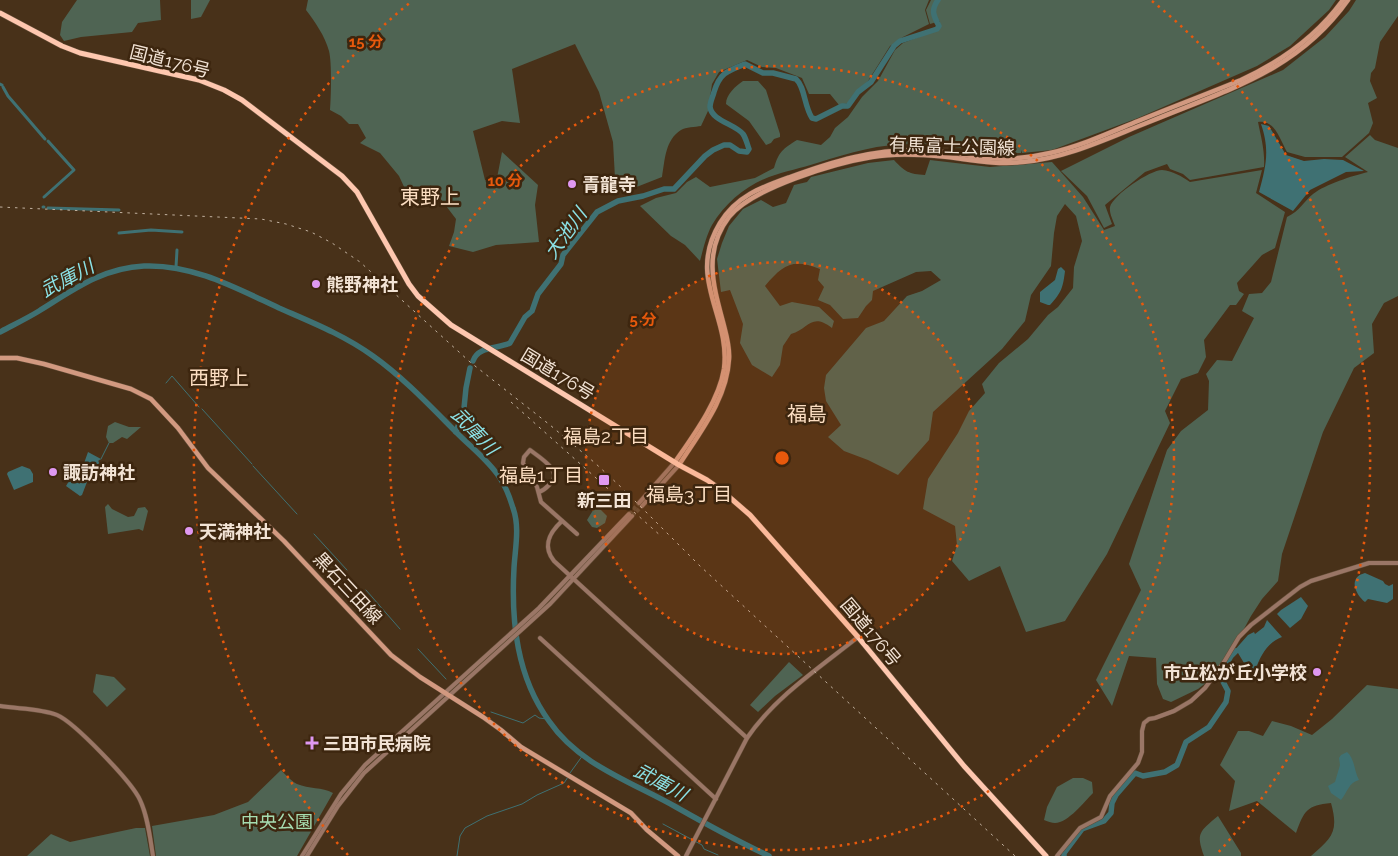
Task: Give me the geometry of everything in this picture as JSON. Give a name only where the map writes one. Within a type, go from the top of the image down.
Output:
[{"type":"highway","name":"国道176号","points":[[0,13],[80,54],[199,80],[224,90],[242,100],[342,176],[357,192],[418,296],[451,325],[712,483],[750,515],[858,637],[964,766],[1046,856]]},
{"type":"main road","name":"有馬富士公園線","points":[[677,463],[718,390],[722,378],[724,348],[708,283],[708,261],[713,238],[720,224],[726,214],[743,198],[763,186],[856,155],[922,150],[1003,159],[1035,156],[1072,148],[1241,80],[1261,70],[1286,55],[1310,36],[1326,21],[1342,0]]},
{"type":"main road","name":"有馬富士公園線","points":[[677,463],[708,419],[722,392],[726,379],[729,348],[713,283],[712,262],[717,239],[723,227],[729,217],[746,202],[766,191],[798,178],[844,163],[874,157],[922,154],[1003,164],[1036,161],[1074,152],[1227,91],[1276,67],[1313,40],[1329,24],[1348,0]]},
{"type":"main road","name":"黒石三田線","points":[[0,358],[17,358],[44,364],[130,389],[151,400],[161,408],[178,428],[208,468],[284,541],[392,655],[412,672],[495,725],[521,747],[631,812],[647,830],[678,856]]},
{"type":"street","points":[[538,492],[545,490],[554,480],[555,474],[552,469],[530,450],[524,457],[523,463],[532,477],[541,502],[577,534]]},
{"type":"street","points":[[640,504],[677,463]]},
{"type":"street","points":[[302,856],[341,794],[356,774],[444,693],[536,617],[630,515]]},
{"type":"street","points":[[562,521],[550,534],[547,548],[551,558],[747,738]]},
{"type":"street","points":[[1057,856],[1080,828],[1102,818],[1110,796],[1134,770],[1142,752],[1144,723],[1149,719],[1174,711],[1191,701],[1205,688],[1239,637],[1251,625],[1310,581],[1369,563],[1398,563]]},
{"type":"street","points":[[308,856],[350,789],[572,578]]},
{"type":"street","points":[[686,856],[747,738],[757,723],[773,706],[858,637]]},
{"type":"street","points":[[540,638],[716,799]]},
{"type":"street","points":[[0,706],[42,711],[56,715],[77,729],[130,784],[140,800],[153,856]]},
{"type":"green space","points":[[77,0],[160,0],[161,20],[138,23],[132,32],[81,37],[64,41],[60,35],[62,22]]},
{"type":"green space","points":[[191,0],[210,0],[201,17],[191,19]]},
{"type":"green space","points":[[308,0],[929,0],[925,10],[929,24],[890,46],[868,81],[855,93],[848,103],[839,105],[830,94],[809,94],[802,78],[776,68],[762,67],[747,60],[719,72],[712,84],[708,111],[701,126],[683,129],[676,134],[667,151],[662,177],[634,188],[615,178],[613,142],[599,92],[575,44],[512,69],[520,123],[502,121],[473,131],[485,180],[497,178],[502,152],[538,185],[535,205],[539,242],[496,245],[473,252],[449,246],[456,219],[440,198],[424,206],[412,204],[399,176],[380,153],[360,143],[366,138],[358,124],[349,124],[341,116],[330,110],[331,72],[329,51],[316,24],[306,10]]},
{"type":"green space","points":[[931,0],[1336,0],[1329,10],[1290,46],[1257,66],[1138,118],[1052,150],[1022,153],[1021,150],[1021,153],[1008,153],[927,144],[889,145],[854,152],[769,177],[744,190],[723,209],[710,229],[700,261],[685,245],[671,236],[640,206],[656,198],[676,193],[687,182],[696,177],[710,187],[755,178],[774,168],[782,151],[797,140],[821,145],[830,137],[835,128],[848,117],[862,97],[878,81],[895,50],[903,43],[937,30],[940,21],[930,24],[926,10]]},
{"type":"green space","points":[[1356,0],[1398,0],[1398,16],[1380,42],[1375,68],[1371,73],[1370,81],[1377,98],[1368,103],[1373,123],[1369,133],[1342,157],[1305,157],[1287,152],[1273,127],[1264,122],[1258,122],[1264,167],[1190,180],[1183,174],[1170,169],[1167,164],[1145,172],[1105,205],[1112,224],[1104,228],[1087,196],[1061,171],[1129,137],[1283,70],[1325,37],[1349,11]]},
{"type":"green space","points":[[743,81],[758,81],[766,90],[780,134],[780,137],[774,139],[771,143],[766,145],[749,121],[726,104],[730,94]]},
{"type":"green space","points":[[1370,135],[1375,140],[1398,148],[1398,296],[1384,303],[1372,324],[1374,353],[1354,368],[1323,432],[1282,554],[1278,581],[1262,599],[1251,616],[1221,671],[1198,689],[1171,702],[1163,699],[1157,684],[1156,658],[1129,656],[1112,706],[1096,680],[1141,590],[1129,564],[1167,450],[1181,431],[1208,410],[1209,381],[1206,374],[1217,360],[1232,361],[1254,318],[1242,311],[1249,294],[1262,293],[1271,282],[1287,217],[1318,190],[1368,172],[1345,157]]},
{"type":"green space","points":[[894,160],[908,172],[925,175],[930,160],[990,167],[1052,162],[1083,197],[1104,230],[1115,226],[1110,207],[1118,196],[1149,174],[1162,170],[1180,176],[1190,182],[1262,170],[1256,193],[1285,212],[1275,248],[1262,255],[1237,283],[1239,291],[1244,294],[1236,305],[1230,305],[1204,340],[1206,357],[1198,373],[1181,379],[1165,411],[1170,423],[1107,554],[1065,621],[1026,632],[1000,566],[969,581],[952,561],[957,545],[955,526],[923,509],[928,479],[958,433],[969,411],[985,393],[982,384],[999,363],[1028,339],[1073,288],[1074,267],[1082,241],[1076,216],[1065,204],[1057,216],[1051,266],[1031,295],[1025,321],[1002,349],[933,412],[929,440],[898,475],[868,460],[844,451],[828,437],[841,425],[826,401],[824,388],[826,375],[866,328],[884,321],[907,296],[922,291],[941,280],[931,271],[916,272],[873,291],[872,300],[858,318],[843,319],[830,305],[818,300],[824,287],[818,280],[820,269],[802,264],[783,268],[765,286],[780,306],[792,302],[819,307],[834,321],[832,328],[819,321],[810,323],[791,334],[783,346],[780,365],[772,377],[752,365],[740,343],[743,324],[730,290],[721,292],[717,259],[729,226],[743,209],[761,200],[773,207],[786,203],[794,185],[807,182],[811,177],[868,163]]},
{"type":"green space","points":[[115,422],[129,427],[141,427],[127,439],[122,437],[113,443],[109,443],[106,437],[108,426]]},
{"type":"green space","points":[[108,504],[112,509],[128,517],[134,516],[138,508],[145,507],[148,511],[143,531],[139,529],[108,534],[105,507]]},
{"type":"green space","points":[[595,507],[607,516],[605,523],[597,528],[592,527],[587,520]]},
{"type":"green space","points":[[789,662],[803,675],[775,696],[758,712],[750,705]]},
{"type":"green space","points":[[96,674],[114,677],[126,689],[107,707],[93,692]]},
{"type":"green space","points":[[1367,685],[1398,689],[1398,856],[1311,856],[1332,834],[1334,821],[1331,803],[1317,805],[1308,810],[1301,819],[1296,833],[1257,801],[1229,811],[1235,781],[1220,765],[1238,731],[1249,731],[1263,736],[1272,721],[1291,726],[1312,735],[1332,719]]},
{"type":"green space","name":"中央公園","points":[[281,770],[297,784],[333,793],[297,856],[156,856],[152,826],[214,815],[248,802]]},
{"type":"green space","points":[[1073,778],[1083,778],[1092,782],[1093,793],[1076,811],[1060,822],[1055,823],[1044,820],[1047,807],[1057,787]]},
{"type":"green space","points":[[1218,816],[1241,856],[1204,856],[1200,842],[1201,833]]},
{"type":"green space","points":[[136,828],[145,828],[150,856],[27,856],[51,834],[70,842]]},
{"type":"water","points":[[1261,124],[1269,126],[1286,155],[1304,161],[1343,160],[1364,171],[1346,172],[1310,190],[1293,211],[1259,192],[1266,158],[1264,133]]},
{"type":"water","points":[[1061,267],[1065,271],[1063,285],[1059,293],[1050,305],[1040,302],[1040,292],[1055,280],[1058,269]]},
{"type":"water","points":[[88,452],[101,459],[98,461],[96,476],[87,482],[80,496],[66,486],[72,476],[83,466]]},
{"type":"water","points":[[22,466],[30,469],[33,474],[33,482],[14,490],[7,474]]},
{"type":"water","points":[[1365,573],[1383,581],[1389,586],[1393,584],[1393,599],[1387,603],[1368,599],[1365,602],[1361,599],[1356,590],[1355,582],[1356,578]]},
{"type":"water","points":[[1301,597],[1308,606],[1301,619],[1290,628],[1277,614]]},
{"type":"water","points":[[1267,620],[1282,637],[1273,642],[1266,650],[1258,663],[1256,671],[1244,663],[1238,653],[1233,652],[1248,635],[1254,632],[1255,634],[1264,627]]},
{"type":"water","points":[[1347,752],[1352,758],[1359,780],[1350,785],[1341,800],[1331,793],[1328,786],[1335,782],[1340,765],[1339,758]]},
{"type":"waterway","name":"大池川","points":[[473,361],[484,350],[510,343],[525,317],[532,311],[538,294],[561,264],[563,255],[597,212],[618,201],[664,189],[674,189],[705,156],[724,145],[730,145],[739,151],[747,152],[749,149],[743,134],[715,116],[710,107],[716,86],[725,73],[745,64],[763,73],[773,73],[796,79],[801,87],[809,113],[812,118],[816,119],[842,106],[848,106],[858,92],[871,82],[894,46],[900,41],[937,29],[939,26],[934,16],[934,10],[938,0]]},
{"type":"waterway","points":[[3,87],[8,96],[45,139]]},
{"type":"waterway","points":[[44,197],[74,170],[48,141]]},
{"type":"waterway","points":[[48,208],[119,210]]},
{"type":"waterway","points":[[119,233],[151,230],[182,232]]},
{"type":"waterway","points":[[176,267],[177,250]]},
{"type":"waterway","name":"武庫川","points":[[0,332],[88,281],[129,268],[162,266],[197,273],[230,285],[327,329],[373,356],[406,383],[486,460],[506,489],[516,523],[513,588],[518,648],[530,686],[538,704],[549,721],[575,749],[607,771],[769,856]]},
{"type":"waterway","name":"大池川","points":[[456,432],[464,408],[470,368]]},
{"type":"waterway","points":[[166,383],[172,376],[199,407]]},
{"type":"waterway","points":[[202,409],[252,464]]},
{"type":"waterway","points":[[101,459],[109,443]]},
{"type":"waterway","points":[[253,466],[297,514]]},
{"type":"waterway","points":[[314,534],[347,570]]},
{"type":"waterway","points":[[366,590],[400,629]]},
{"type":"waterway","points":[[418,649],[446,679]]},
{"type":"waterway","points":[[1064,856],[1064,853],[1082,829],[1104,821],[1111,813],[1112,803],[1116,795],[1135,773],[1143,776],[1165,772],[1177,765],[1186,742],[1209,727],[1226,702],[1228,691],[1220,676],[1231,656],[1236,651]]},
{"type":"waterway","points":[[491,712],[523,723],[535,715],[539,718],[547,719]]},
{"type":"waterway","points":[[570,773],[583,755]]},
{"type":"waterway","points":[[457,856],[460,836],[465,828],[487,816],[522,804],[564,783],[568,777]]},
{"type":"waterway","points":[[663,824],[702,845],[704,849],[718,855]]},
{"type":"tunnel","points":[[629,514],[639,503]]},
{"type":"tunnel","points":[[632,516],[642,506]]},
{"type":"railway","points":[[0,207],[261,219],[311,232],[332,243],[360,262],[470,362],[595,463],[700,566],[1015,856]]},
{"type":"railway","points":[[511,402],[662,537]]},
{"type":"place","name":"青龍寺","points":[[572,184]]},
{"type":"place","name":"熊野神社","points":[[316,284]]},
{"type":"place","name":"諏訪神社","points":[[53,472]]},
{"type":"place","name":"新三田","points":[[604,480]]},
{"type":"place","name":"天満神社","points":[[189,531]]},
{"type":"place","name":"市立松が丘小学校","points":[[1317,672]]},
{"type":"place","name":"三田市民病院","points":[[312,743]]},
{"type":"district","name":"東野上","points":[[430,197]]},
{"type":"district","name":"西野上","points":[[219,378]]},
{"type":"district","name":"福島","points":[[807,414]]},
{"type":"district","name":"福島2丁目","points":[[606,436]]},
{"type":"district","name":"福島1丁目","points":[[541,475]]},
{"type":"district","name":"福島3丁目","points":[[689,494]]}]
